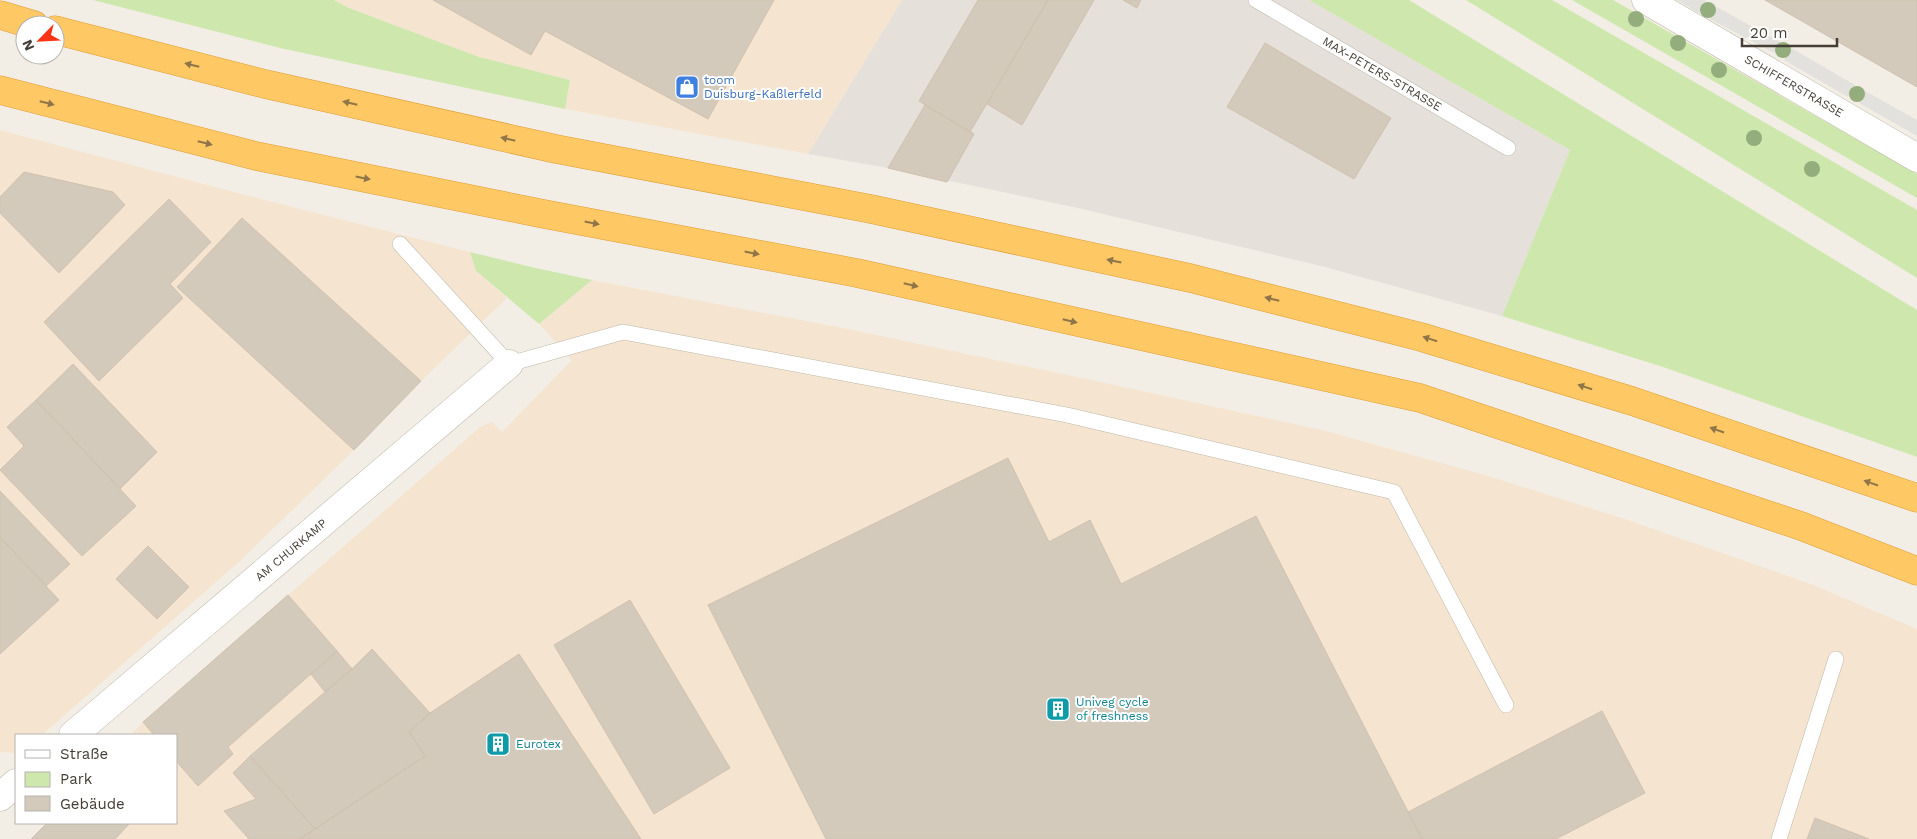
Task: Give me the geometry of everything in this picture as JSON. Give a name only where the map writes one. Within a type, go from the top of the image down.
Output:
[{"type":"highway","points":[[0,15],[15,19]]},
{"type":"highway","points":[[65,33],[265,84],[556,149],[872,209],[1190,278],[1392,329],[1632,401],[1917,498]]},
{"type":"highway","points":[[0,90],[256,156],[544,214],[857,273],[1420,398],[1801,526],[1917,570]]},
{"type":"street","name":"SCHIFFERSTRASSE","points":[[1646,0],[1917,158]]},
{"type":"street","name":"AM CHURKAMP","points":[[74,734],[509,364]]},
{"type":"street","points":[[0,797],[15,785]]},
{"type":"lane","name":"MAX-PETERS-STRASSE","points":[[1256,0],[1508,148]]},
{"type":"lane","points":[[400,244],[509,364],[623,332],[1067,415],[1394,492],[1506,705]]},
{"type":"lane","points":[[1779,839],[1836,659]]},
{"type":"shaded area","points":[[334,0],[902,0],[808,154],[565,109],[570,80],[479,57],[349,8]]},
{"type":"shaded area","points":[[902,0],[1309,0],[1570,150],[1502,316],[1325,267],[1078,208],[888,168],[808,154]]},
{"type":"shaded area","points":[[1677,0],[1704,0],[1706,1],[1699,13]]},
{"type":"shaded area","points":[[1717,7],[1780,42],[1774,53],[1710,19]]},
{"type":"shaded area","points":[[1791,48],[1855,85],[1848,97],[1784,60]]},
{"type":"shaded area","points":[[1865,91],[1917,120],[1917,136],[1859,103]]},
{"type":"shaded area","points":[[0,130],[470,252],[476,271],[507,298],[240,561],[43,734],[15,734],[15,753],[0,752]]},
{"type":"shaded area","points":[[592,280],[848,329],[1326,431],[1488,476],[1628,520],[1811,584],[1917,629],[1917,839],[31,839],[46,824],[178,824],[178,734],[132,734],[143,722],[480,427],[492,422],[502,432],[572,360],[539,324]]},
{"type":"green space","points":[[93,0],[334,0],[349,8],[479,57],[570,80],[565,109],[280,48]]},
{"type":"green space","points":[[1309,0],[1409,0],[1917,310],[1917,457],[1666,368],[1502,316],[1570,150]]},
{"type":"green space","points":[[1466,0],[1552,0],[1917,210],[1917,278]]},
{"type":"green space","points":[[1572,0],[1613,0],[1917,174],[1917,198]]},
{"type":"green space","points":[[470,252],[592,280],[539,324],[476,271]]},
{"type":"building","name":"toom Duisburg-Kaßlerfeld","points":[[433,0],[774,0],[708,119],[545,31],[531,55]]},
{"type":"building","points":[[978,0],[1048,0],[970,132],[919,101]]},
{"type":"building","points":[[1048,0],[1094,0],[1022,125],[987,104]]},
{"type":"building","points":[[1123,0],[1141,0],[1137,8]]},
{"type":"building","points":[[1765,0],[1917,0],[1917,87]]},
{"type":"building","points":[[1265,43],[1391,118],[1354,179],[1227,107]]},
{"type":"building","points":[[925,105],[974,134],[947,182],[888,168]]},
{"type":"building","points":[[24,172],[113,192],[125,205],[59,273],[0,213],[0,197]]},
{"type":"building","points":[[169,199],[211,242],[170,284],[183,298],[99,381],[44,322]]},
{"type":"building","points":[[242,218],[421,381],[354,450],[177,287]]},
{"type":"building","points":[[73,364],[157,452],[120,489],[36,400]]},
{"type":"building","points":[[36,400],[136,506],[82,556],[0,470],[24,446],[7,427]]},
{"type":"building","name":"Univeg cycle of freshness","points":[[1008,458],[1049,542],[1090,520],[1121,584],[1256,516],[1422,839],[826,839],[708,605]]},
{"type":"building","points":[[0,491],[70,564],[46,586],[0,537]]},
{"type":"building","points":[[0,537],[59,600],[0,654]]},
{"type":"building","points":[[148,546],[189,587],[157,619],[116,579]]},
{"type":"building","points":[[288,595],[337,651],[228,747],[233,754],[198,786],[178,763],[178,734],[153,734],[143,722]]},
{"type":"building","points":[[630,600],[730,768],[654,814],[554,645]]},
{"type":"building","points":[[372,649],[430,713],[409,732],[425,756],[315,829],[250,756],[352,669]]},
{"type":"building","points":[[337,651],[352,669],[325,692],[311,674]]},
{"type":"building","name":"Eurotex","points":[[519,654],[641,839],[300,839],[425,756],[409,732],[430,713]]},
{"type":"building","points":[[1602,711],[1645,793],[1556,839],[1422,839],[1408,812]]},
{"type":"building","points":[[250,756],[315,829],[300,839],[249,839],[224,811],[256,799],[233,773]]},
{"type":"building","points":[[1815,818],[1869,839],[1807,839]]},
{"type":"building","points":[[46,824],[129,824],[115,839],[31,839]]},
{"type":"place","name":"toom Duisburg-Kaßlerfeld","points":[[687,87]]},
{"type":"place","name":"Univeg cycle of freshness","points":[[1058,709]]},
{"type":"place","name":"Eurotex","points":[[498,744]]}]
